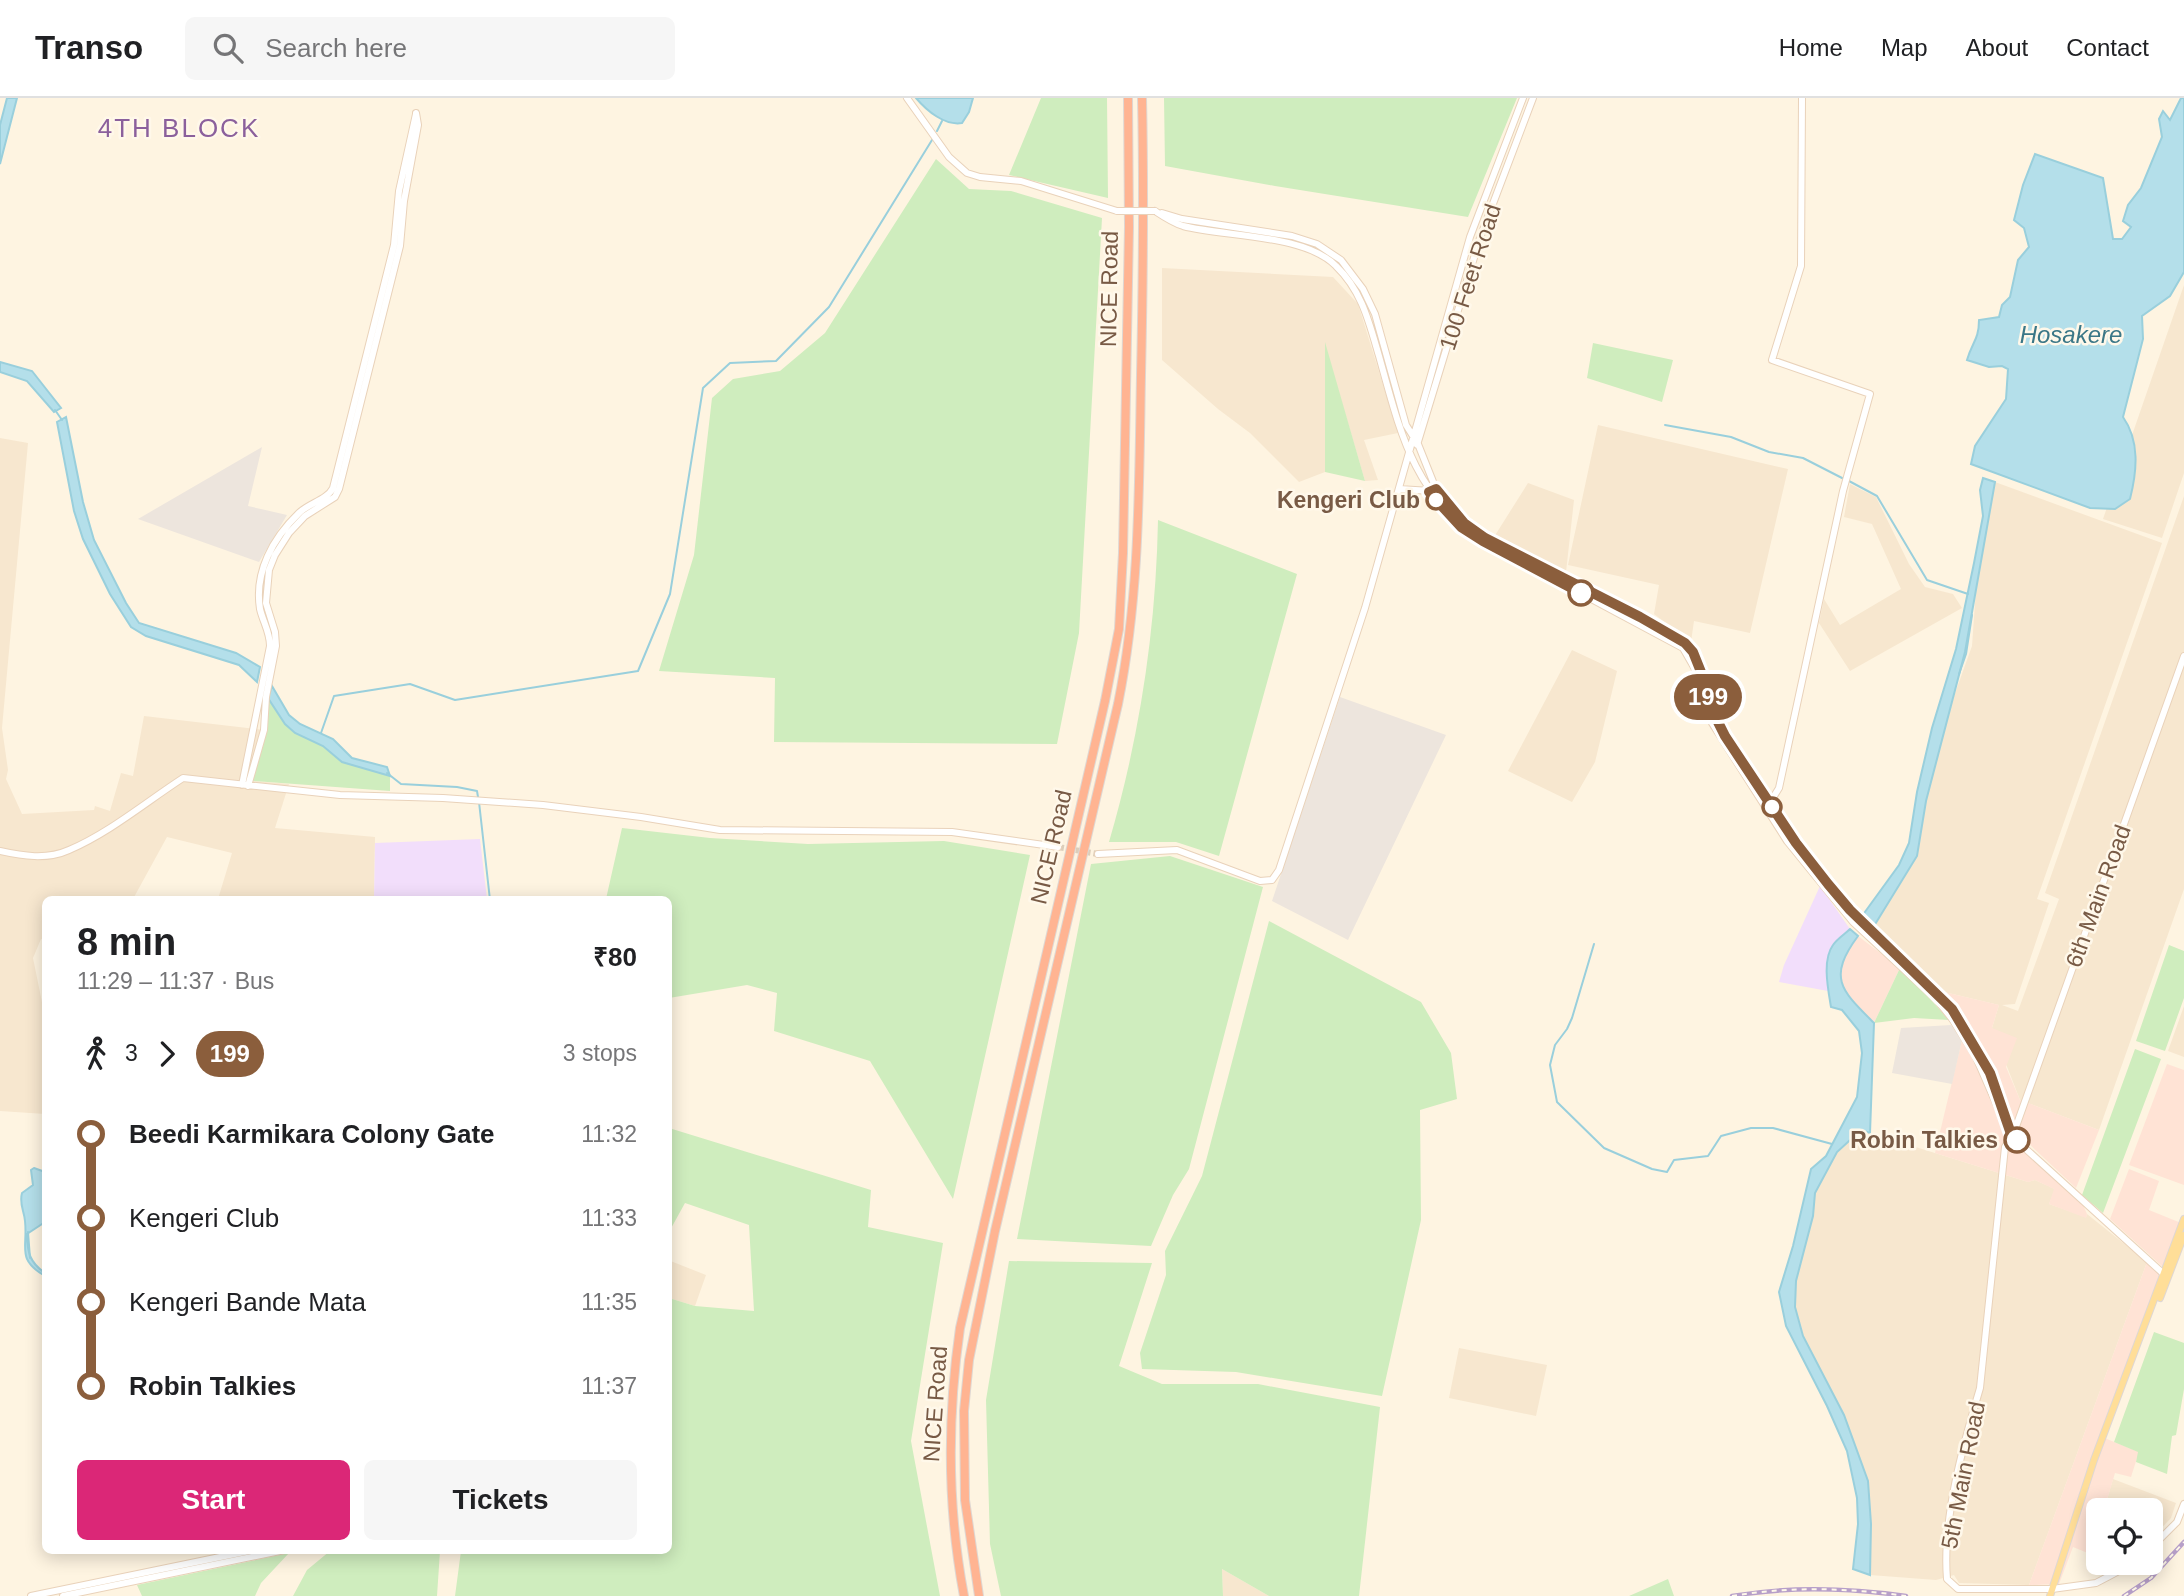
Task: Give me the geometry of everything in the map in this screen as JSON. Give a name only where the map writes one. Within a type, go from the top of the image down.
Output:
[{"type":"highway","name":"NICE Road","points":[[964,1596],[955,1541],[950,1477],[950,1409],[960,1328],[1105,701],[1119,629],[1123,553],[1129,228],[1128,98]]},
{"type":"highway","name":"NICE Road","points":[[979,1596],[965,1500],[964,1411],[969,1360],[983,1286],[1118,704],[1132,626],[1141,428],[1144,231],[1142,98]]},
{"type":"main road","points":[[2051,1592],[2093,1469],[2099,1460],[2166,1276],[2184,1219]]},
{"type":"main road","points":[[2166,1276],[2184,1235]]},
{"type":"street","points":[[907,98],[949,157],[967,173],[1021,181],[1117,211],[1155,211],[1182,219],[1292,236],[1317,244],[1341,260],[1363,289],[1375,314],[1406,425],[1416,441],[1433,491],[1464,523],[1485,538],[1640,617],[1685,643],[1693,652],[1720,727],[1769,804],[1856,920]]},
{"type":"street","name":"100 Feet Road","points":[[1098,854],[1177,850],[1261,881],[1272,880],[1279,870],[1412,455],[1470,237],[1523,98]]},
{"type":"street","name":"100 Feet Road","points":[[1416,441],[1480,239],[1533,98]]},
{"type":"street","points":[[1769,804],[1779,789],[1843,491],[1870,394],[1772,360],[1801,266],[1802,98]]},
{"type":"street","points":[[245,785],[276,638],[266,603],[269,570],[279,547],[289,533],[305,516],[335,497],[339,489],[400,246],[404,201],[418,125],[416,113],[399,191],[394,245],[332,490],[301,511],[284,529],[263,569],[260,603],[270,639],[269,667]]},
{"type":"street","points":[[1155,211],[1181,226],[1292,244],[1315,251],[1335,265],[1362,300],[1398,425],[1412,455],[1433,491],[1461,527],[1683,648],[1695,668],[1713,723],[1787,841],[1856,920],[1937,1000],[1953,1020],[1975,1055],[2012,1133],[2166,1276]]},
{"type":"street","points":[[1399,489],[1433,491]]},
{"type":"street","name":"6th Main Road","points":[[1980,1388],[2005,1147],[2184,656]]},
{"type":"street","points":[[0,851],[20,856],[38,856],[67,851],[111,827],[183,778],[340,795],[443,798],[543,806],[687,823],[720,830],[952,832],[1058,846]]},
{"type":"street","name":"5th Main Road","points":[[1980,1388],[1948,1528],[1945,1562],[1947,1579],[1958,1589],[2051,1592],[2095,1583],[2111,1575]]},
{"type":"street","points":[[2163,1536],[2177,1521],[2184,1504]]},
{"type":"street","points":[[32,1596],[235,1554]]},
{"type":"street","points":[[63,1596],[266,1554]]},
{"type":"shaded area","points":[[1162,268],[1333,277],[1358,304],[1398,433],[1364,440],[1378,480],[1365,481],[1325,345],[1325,472],[1299,482],[1250,433],[1162,360]]},
{"type":"shaded area","points":[[2184,285],[2184,473],[2162,538],[2103,519]]},
{"type":"shaded area","points":[[1598,425],[1788,469],[1750,633],[1694,621],[1691,642],[1654,614],[1659,585],[1568,565]]},
{"type":"shaded area","points":[[0,438],[28,443],[2,728],[8,770],[6,779],[22,814],[94,810],[95,806],[110,811],[121,773],[133,776],[144,716],[264,730],[253,781],[289,784],[275,828],[375,837],[374,896],[219,896],[232,853],[167,837],[135,896],[42,896],[42,939],[33,958],[42,1002],[42,1114],[0,1111]]},
{"type":"shaded area","points":[[262,447],[248,506],[287,515],[259,562],[138,519]]},
{"type":"shaded area","points":[[1995,482],[2162,543],[2037,899],[2049,903],[2015,1004],[2002,1005],[2018,1011],[2059,899],[2045,893],[2184,496],[2184,889],[2099,1130],[2020,1100],[1992,1028],[1999,1005],[1940,991],[1874,926],[1917,856],[1926,801],[1954,696],[1972,646],[1976,589]]},
{"type":"shaded area","points":[[1528,483],[1574,500],[1566,572],[1494,537]]},
{"type":"shaded area","points":[[1850,484],[1876,497],[1909,564],[1925,587],[1953,594],[1962,608],[1850,671],[1819,623],[1824,599],[1840,625],[1901,589],[1872,524],[1844,517]]},
{"type":"shaded area","points":[[1572,650],[1617,671],[1595,762],[1572,802],[1508,771]]},
{"type":"shaded area","points":[[1340,697],[1446,735],[1348,940],[1272,901]]},
{"type":"shaded area","points":[[480,839],[487,896],[374,896],[375,843]]},
{"type":"shaded area","points":[[1820,886],[1850,929],[1832,946],[1827,965],[1828,991],[1779,982]]},
{"type":"shaded area","points":[[1858,936],[1900,968],[1874,1023],[1849,999],[1842,985],[1840,967],[1843,956]]},
{"type":"shaded area","points":[[1940,991],[1999,1005],[1992,1028],[2017,1038],[2006,1067],[2020,1100],[2099,1130],[2076,1188],[2011,1127],[1991,1067],[1967,1022]]},
{"type":"shaded area","points":[[2184,1006],[2184,1057],[2168,1051]]},
{"type":"shaded area","points":[[1951,1025],[1962,1040],[1952,1084],[1892,1073],[1901,1028]]},
{"type":"shaded area","points":[[1962,1040],[1977,1063],[2010,1139],[2083,1205],[2086,1218],[2049,1204],[2054,1189],[2035,1180],[2028,1182],[1935,1153]]},
{"type":"shaded area","points":[[2167,1064],[2184,1070],[2184,1185],[2129,1165]]},
{"type":"shaded area","points":[[1861,1130],[2028,1182],[2035,1180],[2055,1189],[2049,1204],[2086,1217],[2087,1214],[2147,1262],[2029,1585],[1959,1583],[1954,1575],[1936,1580],[1870,1575],[1868,1481],[1803,1336],[1795,1307],[1796,1281],[1813,1216],[1814,1193],[1837,1152]]},
{"type":"shaded area","points":[[2129,1169],[2159,1181],[2149,1210],[2181,1223],[2164,1268],[2110,1219]]},
{"type":"shaded area","points":[[672,1262],[706,1275],[695,1306],[672,1299]]},
{"type":"shaded area","points":[[2147,1262],[2161,1276],[2102,1437],[2139,1452],[2131,1477],[2115,1473],[2108,1498],[2086,1498],[2086,1552],[2073,1547],[2059,1584],[2029,1585]]},
{"type":"shaded area","points":[[1459,1348],[1547,1365],[1536,1416],[1449,1398]]},
{"type":"shaded area","points":[[2113,1479],[2163,1498],[2107,1498]]},
{"type":"shaded area","points":[[2163,1498],[2176,1503],[2171,1518],[2163,1526]]},
{"type":"shaded area","points":[[1222,1569],[1269,1596],[1223,1596]]},
{"type":"green space","points":[[1041,98],[1107,98],[1108,198],[1009,175]]},
{"type":"green space","points":[[1164,98],[1517,98],[1468,217],[1165,166]]},
{"type":"green space","points":[[936,159],[969,189],[1011,191],[1102,218],[1079,633],[1057,744],[774,742],[775,678],[659,671],[694,555],[712,398],[733,379],[780,371],[825,333]]},
{"type":"green space","points":[[1325,342],[1365,481],[1325,472]]},
{"type":"green space","points":[[1593,343],[1673,360],[1662,402],[1587,378]]},
{"type":"green space","points":[[1158,520],[1297,574],[1219,856],[1176,842],[1109,842],[1138,722],[1150,642]]},
{"type":"green space","points":[[268,698],[285,724],[330,750],[342,762],[390,776],[390,791],[253,781]]},
{"type":"green space","points":[[622,828],[710,838],[808,844],[944,841],[1030,855],[953,1199],[870,1061],[774,1031],[777,993],[747,985],[672,998],[672,896],[607,896]]},
{"type":"green space","points":[[1170,856],[1263,887],[1189,1169],[1173,1195],[1151,1246],[1017,1239],[1091,864]]},
{"type":"green space","points":[[1269,921],[1421,1002],[1451,1053],[1457,1099],[1420,1110],[1421,1220],[1382,1396],[1236,1372],[1142,1369],[1140,1353],[1166,1275],[1165,1251],[1202,1176]]},
{"type":"green space","points":[[2169,945],[2184,951],[2184,998],[2165,1051],[2136,1041]]},
{"type":"green space","points":[[1900,968],[1949,1020],[1914,1018],[1874,1023]]},
{"type":"green space","points":[[2135,1049],[2161,1059],[2103,1213],[2082,1195]]},
{"type":"green space","points":[[672,1129],[871,1190],[868,1227],[943,1243],[911,1441],[940,1596],[455,1596],[461,1554],[672,1554],[672,1299],[695,1306],[754,1311],[749,1225],[685,1203],[672,1227]]},
{"type":"green space","points":[[1009,1261],[1152,1263],[1119,1366],[1162,1384],[1258,1384],[1380,1407],[1359,1596],[1269,1596],[1222,1569],[1223,1596],[1001,1596],[990,1544],[986,1400]]},
{"type":"green space","points":[[2154,1332],[2184,1343],[2184,1389],[2176,1435],[2172,1436],[2167,1474],[2136,1462],[2138,1452],[2114,1442]]},
{"type":"green space","points":[[288,1554],[261,1583],[255,1596],[142,1596],[137,1585]]},
{"type":"green space","points":[[326,1554],[440,1554],[437,1596],[293,1596],[307,1570]]},
{"type":"green space","points":[[1668,1579],[1674,1596],[1629,1596]]},
{"type":"water","points":[[7,98],[17,98],[0,164],[0,125]]},
{"type":"water","points":[[916,98],[973,98],[962,123],[956,123],[937,116]]},
{"type":"water","name":"Hosakere","points":[[2181,98],[2184,98],[2184,272],[2170,296],[2142,316],[2143,339],[2123,417],[2132,436],[2136,456],[2130,499],[2115,509],[2090,508],[1971,464],[1975,446],[2006,399],[2008,369],[2002,366],[1989,367],[1967,360],[1977,337],[1979,320],[1999,317],[2002,305],[2010,297],[2018,260],[2029,247],[2024,228],[2014,220],[2035,154],[2103,178],[2113,239],[2122,239],[2131,227],[2123,221],[2128,205],[2141,188],[2162,137],[2159,119],[2163,111],[2170,120]]},
{"type":"water","points":[[0,362],[32,371],[61,408],[54,412],[27,381],[0,372]]},
{"type":"water","points":[[66,417],[83,502],[94,540],[139,623],[236,653],[260,667],[257,682],[239,665],[146,636],[131,627],[110,594],[83,539],[74,511],[57,422]]},
{"type":"water","points":[[1983,478],[1995,482],[1965,652],[1926,801],[1917,856],[1874,926],[1862,916],[1899,865],[1909,843],[1917,792],[1932,728],[1956,649],[1974,563],[1983,516],[1980,490]]},
{"type":"water","points":[[272,686],[289,715],[300,724],[333,739],[352,758],[387,767],[390,776],[342,762],[323,746],[295,733],[285,724],[268,698]]},
{"type":"water","points":[[1850,929],[1858,936],[1843,963],[1842,983],[1853,1001],[1874,1023],[1870,1133],[1861,1130],[1837,1152],[1815,1193],[1813,1216],[1796,1281],[1795,1307],[1803,1336],[1844,1415],[1868,1481],[1870,1575],[1853,1569],[1858,1524],[1857,1498],[1847,1451],[1786,1326],[1779,1292],[1811,1169],[1826,1156],[1857,1097],[1862,1053],[1859,1031],[1842,1010],[1831,1007],[1827,975],[1830,951]]},
{"type":"water","points":[[34,1168],[42,1171],[42,1224],[27,1234],[28,1246],[30,1256],[42,1274],[30,1264],[25,1252],[25,1221],[21,1197],[22,1193],[33,1185],[31,1170]]},
{"type":"waterway","points":[[937,131],[942,121]]},
{"type":"waterway","points":[[321,733],[334,696],[410,684],[455,700],[638,671],[670,594],[703,388],[730,363],[776,361],[829,307],[932,140]]},
{"type":"waterway","points":[[55,410],[62,420]]},
{"type":"waterway","points":[[1665,425],[1731,437],[1769,452],[1803,458],[1844,479]]},
{"type":"waterway","points":[[1849,481],[1877,496],[1927,580],[1968,594]]},
{"type":"waterway","points":[[1959,674],[1966,654],[1972,615]]},
{"type":"waterway","points":[[387,773],[401,784],[457,787],[477,791],[478,797]]},
{"type":"waterway","points":[[479,802],[490,896]]},
{"type":"waterway","points":[[1594,944],[1572,1018],[1555,1045],[1550,1065],[1557,1102],[1604,1148],[1652,1169],[1667,1172],[1674,1160],[1708,1156],[1721,1136],[1751,1128],[1773,1128],[1832,1144]]},
{"type":"waterway","points":[[28,1232],[30,1258]]},
{"type":"tunnel","points":[[1058,847],[1098,854]]},
{"type":"railway","points":[[2124,1596],[2151,1578],[2184,1542]]},
{"type":"railway","points":[[1732,1596],[1819,1589],[1906,1596]]},
{"type":"bus line","name":"199","points":[[1581,593],[1461,527],[1429,492],[1436,489],[1464,523],[1485,538],[1640,617],[1685,643],[1693,652],[1707,696],[1725,736],[1769,804],[1808,859],[1850,910],[1952,1009],[1990,1073],[2010,1131],[2017,1140]]},
{"type":"place","name":"Kengeri Club","points":[[1436,500]]},
{"type":"place","name":"Robin Talkies","points":[[2017,1140]]},
{"type":"district","name":"4TH BLOCK","points":[[179,128]]}]
